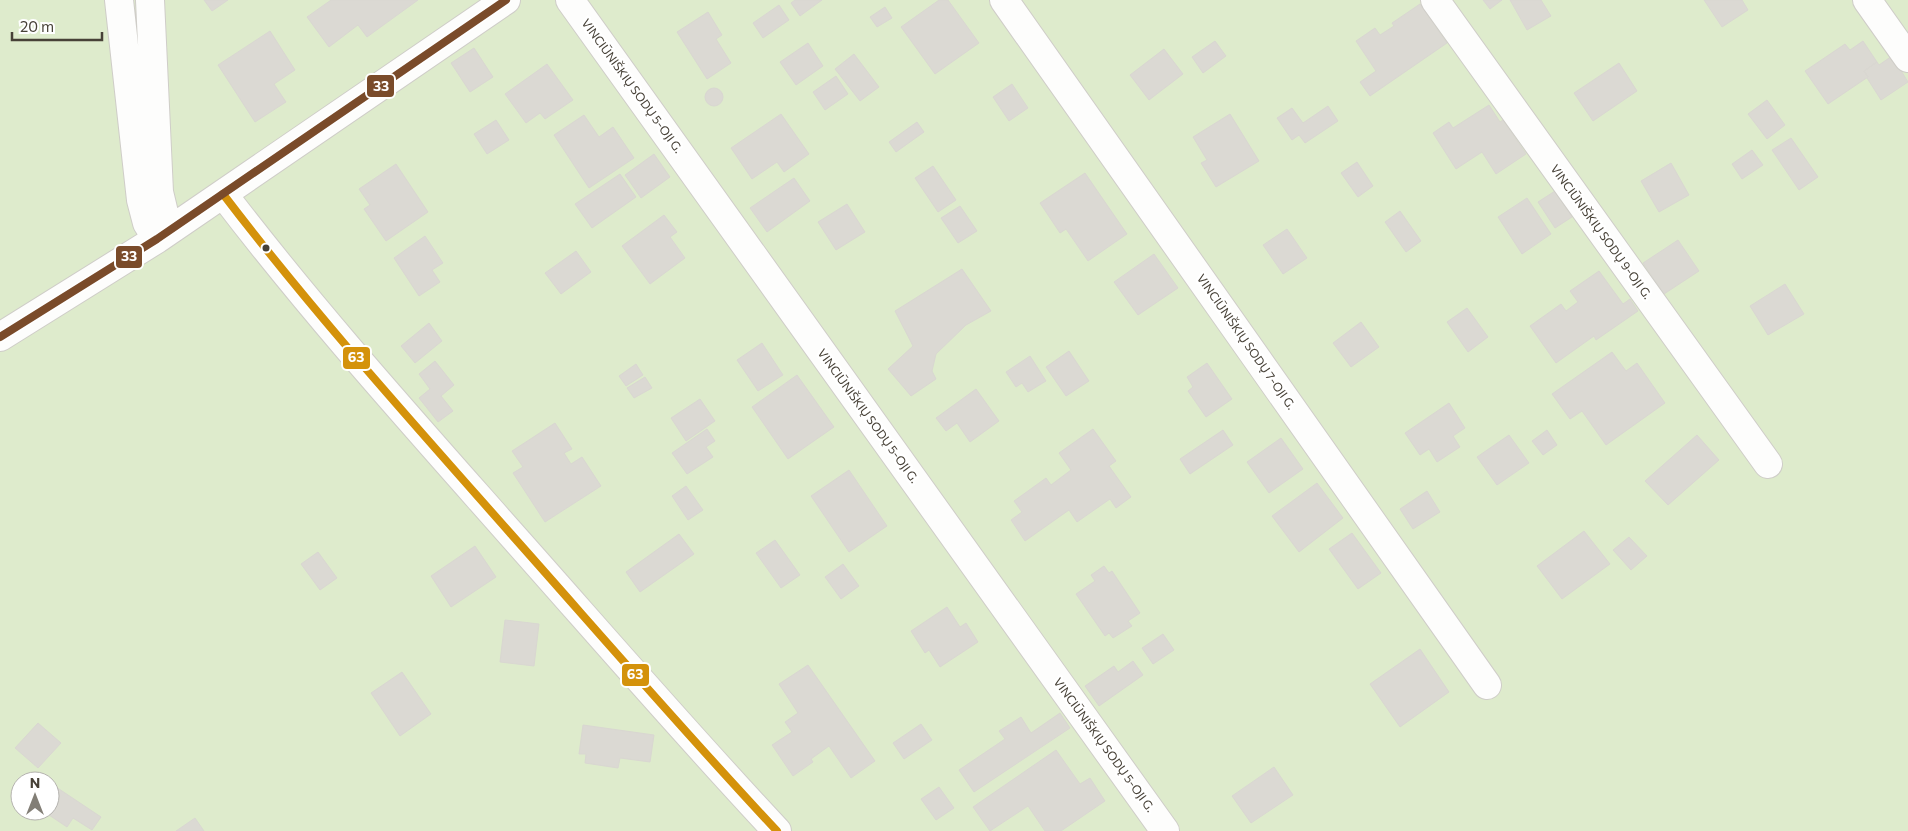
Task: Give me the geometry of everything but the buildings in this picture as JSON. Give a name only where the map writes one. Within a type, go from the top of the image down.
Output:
[{"type":"street","points":[[120,0],[141,200],[147,223],[165,234]]},
{"type":"street","points":[[150,0],[159,192],[164,213],[165,234]]},
{"type":"street","points":[[0,337],[165,234],[506,0]]},
{"type":"street","name":"VINCIŪNIŠKIŲ SODŲ 5-OJI G.","points":[[570,0],[1165,831]]},
{"type":"street","name":"VINCIŪNIŠKIŲ SODŲ 7-OJI G.","points":[[1004,0],[1487,685]]},
{"type":"street","name":"VINCIŪNIŠKIŲ SODŲ 9-OJI G.","points":[[1435,0],[1768,464]]},
{"type":"street","points":[[1866,0],[1908,58]]},
{"type":"street","points":[[223,194],[264,248],[406,416],[722,772],[777,831]]},
{"type":"green space","points":[[0,0],[1908,0],[1908,831],[0,831]]},
{"type":"transit line","name":"33","points":[[0,337],[157,239],[506,0]]},
{"type":"transit line","name":"63","points":[[223,194],[292,281],[401,409],[676,721],[777,831]]}]
